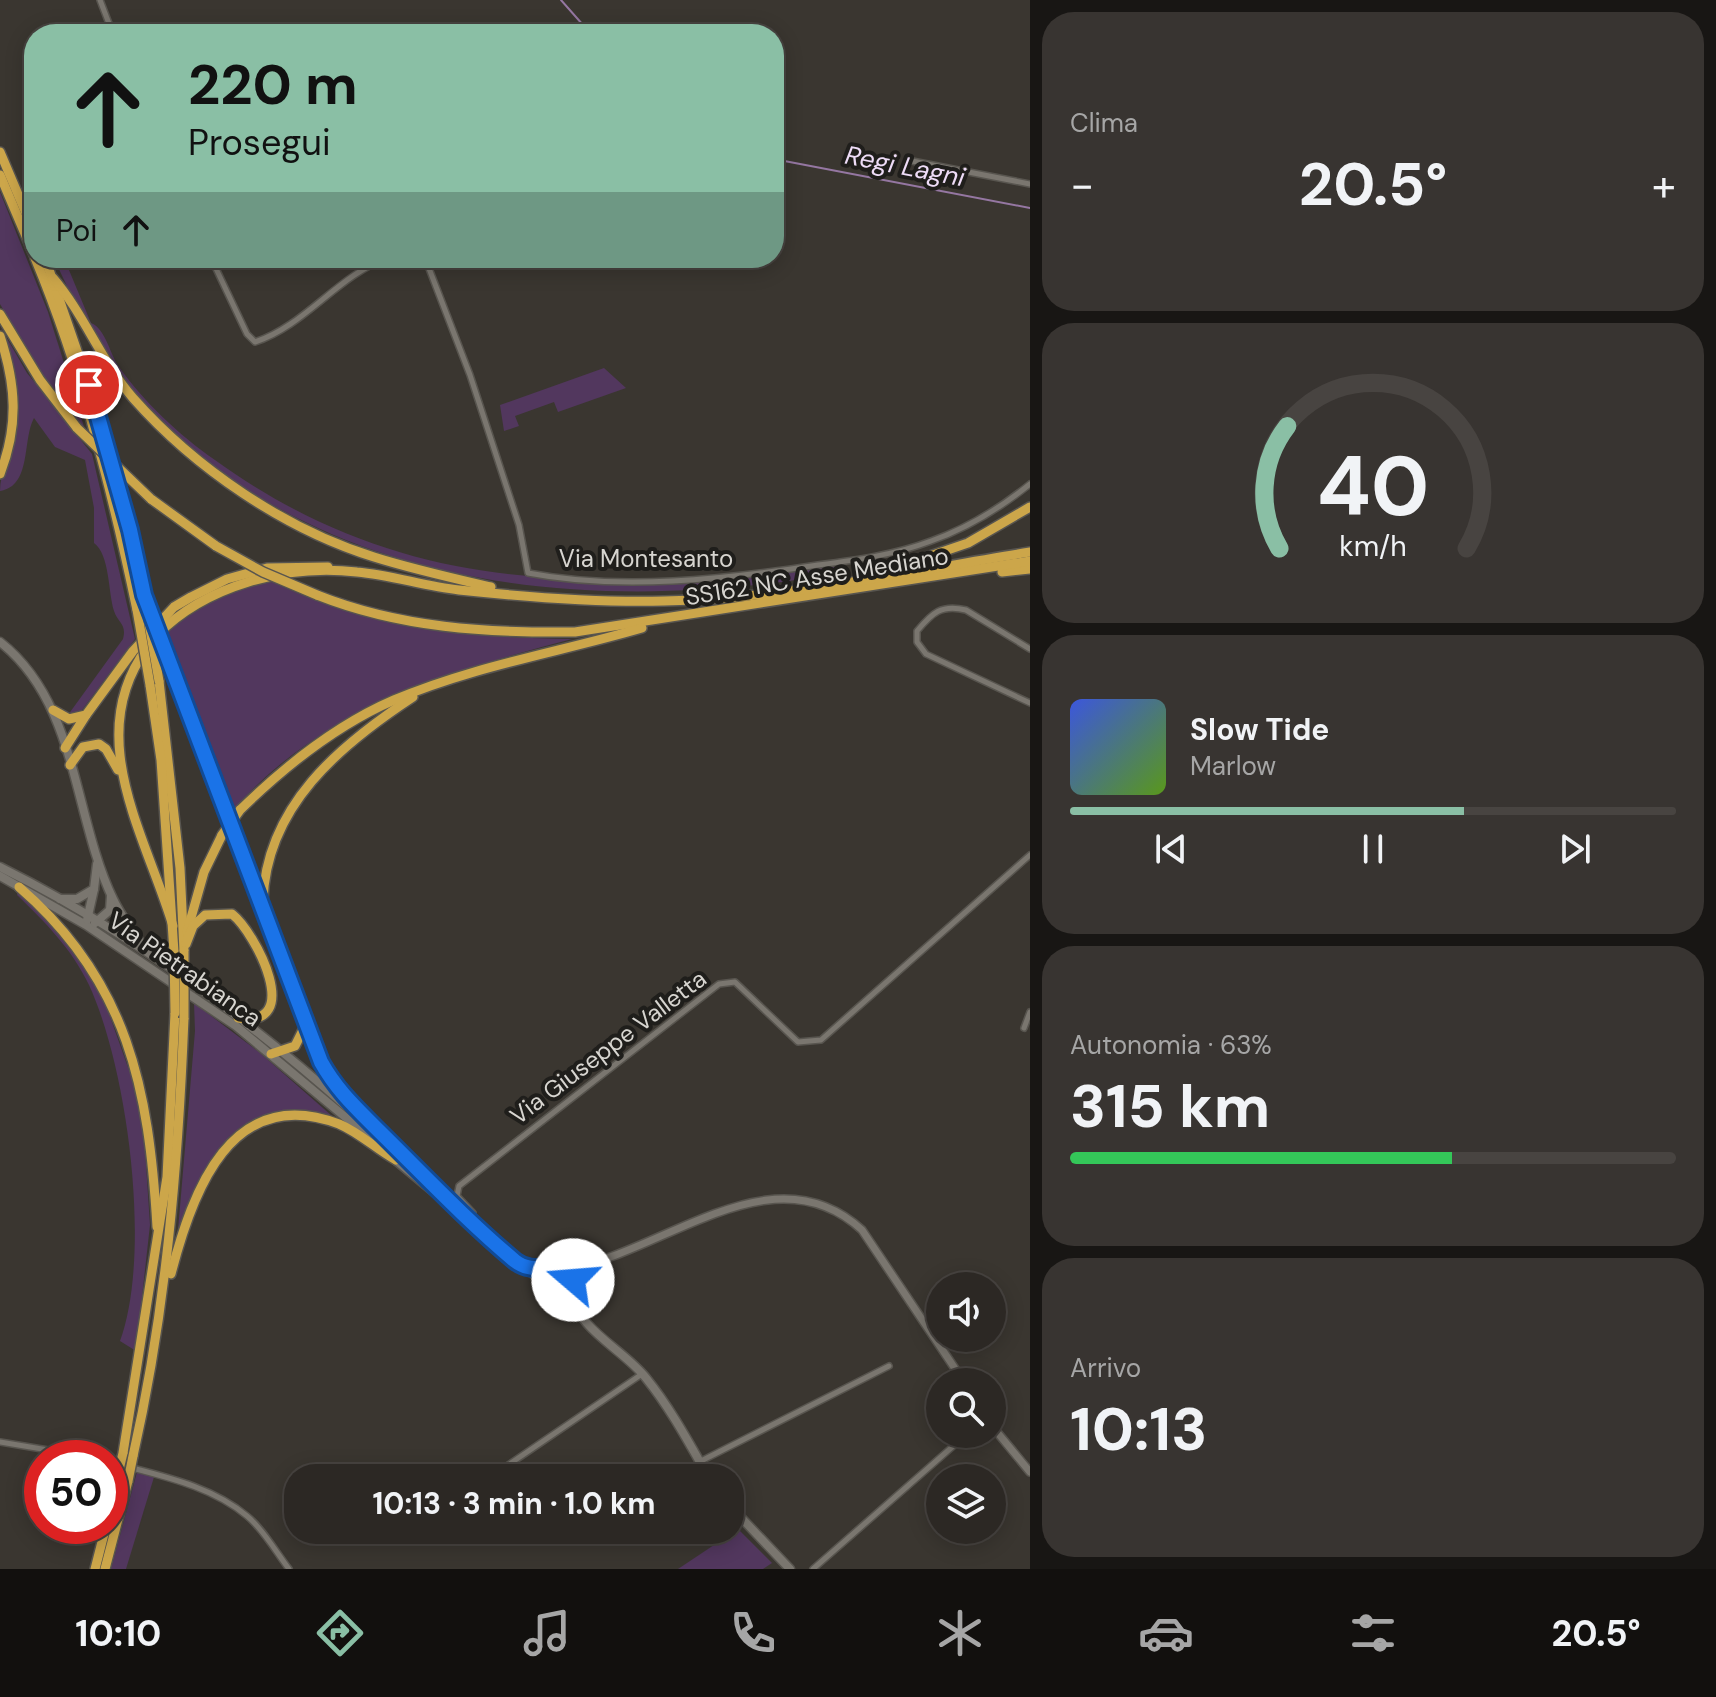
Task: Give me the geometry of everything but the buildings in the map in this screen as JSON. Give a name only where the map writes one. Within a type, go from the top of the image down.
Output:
[{"type":"highway","points":[[0,152],[24,208]]},
{"type":"highway","points":[[0,175],[24,231]]},
{"type":"highway","points":[[39,268],[88,412],[121,534],[155,683],[173,926]]},
{"type":"highway","points":[[49,268],[97,409],[144,595],[305,1026],[321,1062],[342,1097],[398,1157]]},
{"type":"highway","points":[[53,278],[66,294],[108,366],[134,399],[208,467],[246,494],[310,531],[372,557],[518,594]]},
{"type":"highway","points":[[0,314],[40,380],[77,428],[151,499],[216,546],[263,572],[373,614],[423,625],[503,633],[575,632],[668,620]]},
{"type":"highway","points":[[0,336],[14,391],[15,416],[12,441],[0,474]]},
{"type":"highway","points":[[857,580],[968,543],[1030,507]]},
{"type":"highway","points":[[65,748],[133,651],[174,607],[227,579],[267,568],[314,566],[458,590],[664,601],[736,597],[1030,552]]},
{"type":"highway","points":[[971,572],[1030,561]]},
{"type":"highway","points":[[971,572],[1030,569]]},
{"type":"highway","points":[[122,778],[117,734],[121,703],[130,672],[169,624],[219,593],[257,579],[355,571]]},
{"type":"highway","name":"SS162 NC Asse Mediano","points":[[668,620],[971,572]]},
{"type":"highway","points":[[128,1455],[156,1353],[180,1135],[179,854],[144,595]]},
{"type":"highway","points":[[179,952],[191,909],[222,835],[240,810],[277,774],[312,748],[360,718],[427,688],[668,620]]},
{"type":"highway","points":[[263,908],[269,855],[283,822],[304,789],[343,748],[427,688]]},
{"type":"highway","points":[[53,710],[69,719],[86,715]]},
{"type":"highway","points":[[70,765],[83,747],[99,744],[106,749],[122,778],[179,952]]},
{"type":"highway","points":[[19,887],[68,933],[91,964],[127,1045],[152,1155],[156,1266]]},
{"type":"highway","points":[[179,952],[193,926],[205,915],[232,914],[247,929],[261,959],[273,1002],[271,1009],[258,1018],[238,1018]]},
{"type":"highway","points":[[128,1455],[136,1379],[156,1266],[167,1177],[180,1015]]},
{"type":"highway","points":[[276,1053],[300,1040],[305,1026]]},
{"type":"highway","points":[[163,1304],[181,1235],[199,1189],[219,1153],[245,1130],[281,1116],[308,1116],[340,1125],[398,1157]]},
{"type":"highway","points":[[95,1569],[101,1544]]},
{"type":"highway","points":[[105,1569],[110,1544]]},
{"type":"main road","points":[[0,642],[32,675],[53,710],[111,896],[153,959]]},
{"type":"main road","points":[[96,855],[94,889],[87,921],[98,922],[110,910],[111,896]]},
{"type":"main road","name":"Via Pietrabianca","points":[[0,867],[57,899],[276,1053]]},
{"type":"main road","name":"Via Pietrabianca","points":[[0,876],[87,921]]},
{"type":"main road","points":[[57,899],[77,899],[94,889]]},
{"type":"main road","name":"Via Pietrabianca","points":[[98,922],[238,1018],[544,1283],[548,1292],[557,1295],[643,1374],[679,1423],[700,1462]]},
{"type":"main road","points":[[525,1268],[565,1269]]},
{"type":"main road","points":[[544,1283],[546,1274],[552,1268]]},
{"type":"main road","name":"Via Pietrabianca","points":[[565,1269],[574,1306],[592,1328]]},
{"type":"main road","points":[[557,1295],[571,1285]]},
{"type":"main road","points":[[744,1521],[790,1569]]},
{"type":"street","points":[[100,0],[109,24]]},
{"type":"street","points":[[912,161],[1030,184]]},
{"type":"street","points":[[216,268],[247,334],[255,342],[308,311],[366,268]]},
{"type":"street","name":"Via Montesanto","points":[[429,268],[470,375],[519,525],[528,573],[608,580],[721,577],[884,555],[930,542],[973,524],[1030,484]]},
{"type":"street","points":[[1030,649],[955,607],[932,614],[917,631],[917,642],[926,654],[1030,703]]},
{"type":"street","name":"Via Giuseppe Valletta","points":[[469,1221],[473,1213],[457,1196],[459,1186],[719,984],[735,982],[798,1042],[821,1040],[1030,855]]},
{"type":"street","points":[[1024,1028],[1030,1012]]},
{"type":"street","points":[[565,1269],[767,1199],[815,1201],[841,1213],[862,1230],[955,1368]]},
{"type":"street","points":[[571,1285],[583,1265]]},
{"type":"street","points":[[700,1462],[889,1366]]},
{"type":"street","points":[[510,1464],[643,1374]]},
{"type":"street","points":[[0,1442],[24,1446]]},
{"type":"street","points":[[1006,1443],[1030,1472]]},
{"type":"street","points":[[813,1569],[951,1448]]},
{"type":"street","points":[[128,1468],[208,1493],[253,1522],[289,1569]]},
{"type":"shaded area","points":[[0,192],[24,252],[24,268],[30,268],[48,312],[85,430],[45,381],[0,304]]},
{"type":"shaded area","points":[[59,268],[68,268],[91,323],[104,336],[119,367],[139,393],[175,429],[215,460],[289,506],[362,540],[436,562],[511,574],[587,579],[665,578],[831,565],[840,573],[758,585],[675,591],[591,590],[508,582],[426,566],[348,541],[273,505],[204,459],[160,422],[131,390],[102,350]]},
{"type":"shaded area","points":[[1,328],[27,373],[92,454],[135,639],[79,714],[68,715],[123,639],[124,630],[114,611],[103,556],[94,543],[94,508],[85,460],[55,447],[34,418],[22,472],[17,481],[0,491],[15,437],[18,409],[15,381]]},
{"type":"shaded area","points":[[604,368],[626,388],[558,412],[554,402],[515,416],[519,426],[504,431],[500,405]]},
{"type":"shaded area","points":[[268,580],[343,609],[417,627],[492,636],[572,639],[431,681],[343,722],[302,747],[265,778],[230,814],[164,632],[221,595]]},
{"type":"shaded area","points":[[18,892],[66,938],[103,997],[135,1087],[144,1133],[150,1225],[136,1351],[120,1341],[129,1304],[135,1212],[131,1162],[115,1064],[103,1021],[82,972],[57,937],[17,895]]},
{"type":"shaded area","points":[[194,1003],[259,1052],[332,1116],[299,1111],[272,1113],[249,1122],[230,1136],[201,1177],[178,1230],[195,1031]]},
{"type":"shaded area","points":[[137,1472],[154,1477],[126,1569],[111,1569],[118,1544],[128,1544],[128,1506]]},
{"type":"shaded area","points":[[744,1535],[772,1563],[763,1569],[678,1569],[716,1544],[744,1544]]},
{"type":"waterway","name":"Regi Lagni","points":[[561,0],[582,24]]},
{"type":"waterway","name":"Regi Lagni","points":[[784,161],[1030,208]]},
{"type":"route","points":[[89,385],[130,530],[144,595],[321,1062],[342,1097],[425,1176],[432,1187],[517,1263],[538,1270],[561,1267],[569,1272],[573,1280]]}]
